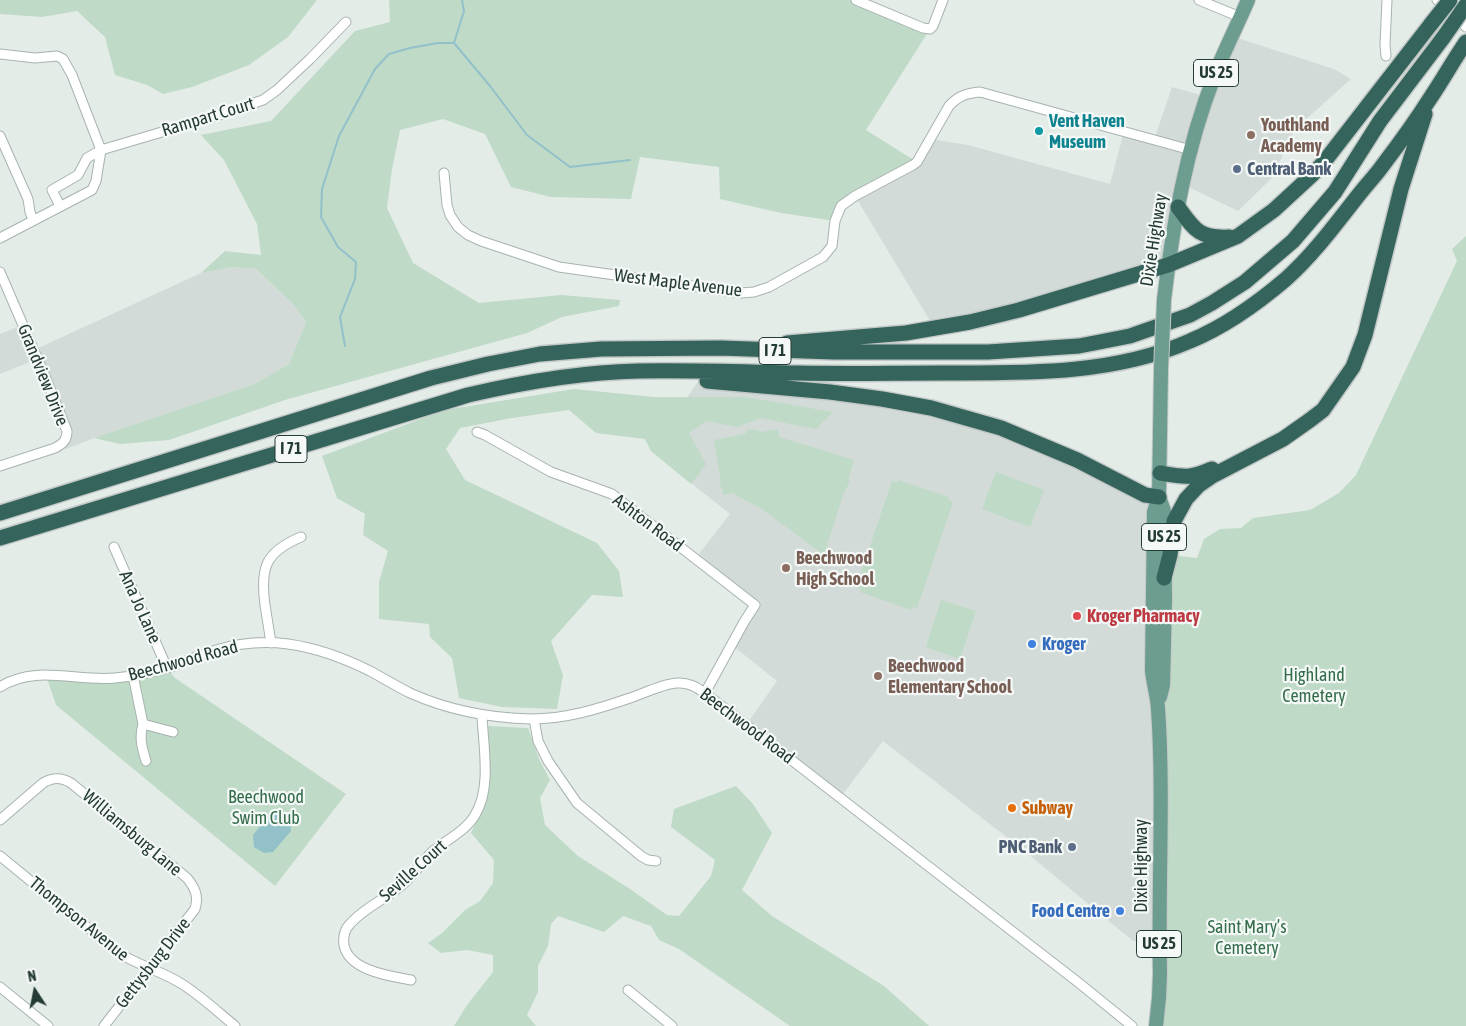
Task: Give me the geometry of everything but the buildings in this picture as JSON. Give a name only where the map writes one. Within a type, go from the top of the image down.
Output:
[{"type":"highway","points":[[721,348],[906,333],[944,328],[1019,310],[1168,265],[1238,236],[1274,210],[1312,175],[1450,0]]},
{"type":"highway","name":"I 71","points":[[0,513],[431,378],[540,354],[601,348],[721,348],[832,352],[988,352],[1079,346],[1130,336],[1190,315],[1245,282],[1293,241],[1335,192],[1380,121],[1443,38],[1466,4]]},
{"type":"highway","name":"I 71","points":[[0,538],[468,395],[521,383],[586,374],[636,371],[984,373],[1056,370],[1102,366],[1144,357],[1191,341],[1215,328],[1256,303],[1287,278],[1321,242],[1382,167],[1430,98],[1462,47]]},
{"type":"highway","points":[[1164,578],[1170,555],[1174,522],[1186,498],[1205,480],[1283,439],[1317,415],[1334,395],[1352,367],[1365,335],[1401,189],[1430,98]]},
{"type":"highway","points":[[1178,207],[1191,225],[1202,235],[1214,238],[1238,236]]},
{"type":"highway","points":[[586,374],[699,380],[830,392],[931,408],[1001,428],[1077,460],[1145,495],[1159,497]]},
{"type":"highway","points":[[1160,473],[1179,477],[1198,475],[1246,458]]},
{"type":"main road","name":"Dixie Highway","points":[[1156,1026],[1160,973],[1160,779],[1158,705],[1152,670],[1154,512],[1159,497],[1164,300],[1178,207],[1191,150],[1214,78],[1248,0]]},
{"type":"main road","name":"Dixie Highway","points":[[1158,705],[1163,685],[1164,578],[1164,511],[1159,497]]},
{"type":"street","points":[[856,0],[923,28],[930,29],[933,26],[943,0]]},
{"type":"street","points":[[1199,0],[1240,18]]},
{"type":"street","points":[[1386,56],[1384,45],[1387,0]]},
{"type":"street","points":[[1437,0],[1466,27]]},
{"type":"street","name":"Rampart Court","points":[[101,150],[263,100],[310,60],[346,22]]},
{"type":"street","points":[[0,54],[35,58],[58,56],[62,59],[72,75],[101,150],[96,181],[92,190],[0,238]]},
{"type":"street","name":"West Maple Avenue","points":[[444,173],[447,205],[450,215],[458,227],[468,235],[481,241],[559,267],[741,293],[754,292],[769,287],[823,257],[832,246],[835,221],[841,206],[855,196],[914,165],[949,106],[954,100],[966,94],[980,92],[1191,150]]},
{"type":"street","points":[[0,136],[28,199],[33,220]]},
{"type":"street","points":[[60,206],[52,190],[78,175],[87,158],[101,150]]},
{"type":"street","name":"Grandview Drive","points":[[0,272],[45,376],[67,431],[67,437],[62,444],[55,448],[0,466]]},
{"type":"street","name":"Ashton Road","points":[[476,432],[485,435],[551,472],[612,494],[755,605],[705,693]]},
{"type":"street","points":[[271,643],[263,587],[265,568],[269,559],[279,548],[301,537]]},
{"type":"street","name":"Ana Jo Lane","points":[[114,547],[167,668]]},
{"type":"street","name":"Beechwood Road","points":[[0,687],[10,681],[29,676],[108,678],[133,676],[167,668],[218,649],[271,643],[333,654],[409,692],[450,708],[482,715],[534,719],[567,716],[601,708],[677,683],[696,687],[1079,982],[1132,1026]]},
{"type":"street","points":[[133,676],[143,724],[140,734],[141,747],[146,761]]},
{"type":"street","name":"Seville Court","points":[[411,980],[379,974],[356,963],[345,949],[344,934],[350,924],[402,885],[431,854],[466,826],[476,815],[484,793],[485,782],[482,715]]},
{"type":"street","points":[[534,719],[538,741],[548,761],[577,803],[641,856],[648,860],[656,861]]},
{"type":"street","points":[[143,724],[173,732]]},
{"type":"street","name":"Williamsburg Lane","points":[[0,820],[42,783],[57,778],[64,779],[187,878],[194,886],[197,898]]},
{"type":"street","name":"Thompson Avenue","points":[[0,856],[119,953],[131,961],[160,972],[184,985],[235,1026]]},
{"type":"street","name":"Gettysburg Drive","points":[[104,1026],[195,909],[197,898]]},
{"type":"street","points":[[0,987],[48,1026]]},
{"type":"street","points":[[628,990],[672,1026]]},
{"type":"shaded area","points":[[1231,36],[1334,69],[1351,79],[1295,129],[1272,178],[1238,211],[1182,184],[1168,265],[935,329],[855,196],[908,169],[930,139],[968,145],[1110,184],[1124,132],[1154,140],[1172,87],[1208,97]]},
{"type":"shaded area","points":[[232,267],[256,269],[294,305],[306,322],[289,364],[254,384],[66,449],[62,444],[67,437],[37,359],[0,374],[0,334],[22,325],[34,350],[201,273]]},
{"type":"shaded area","points":[[699,380],[830,392],[931,408],[1159,497],[1159,943],[1133,941],[1022,849],[883,741],[840,798],[746,725],[777,681],[732,645],[755,605],[695,559],[730,514],[651,451]]},
{"type":"green space","points":[[0,0],[317,0],[288,37],[249,65],[192,87],[163,94],[147,85],[115,75],[105,37],[77,11],[42,17],[0,14]]},
{"type":"green space","points":[[389,0],[856,0],[930,29],[866,130],[917,162],[855,196],[835,221],[781,213],[720,199],[719,167],[640,157],[631,199],[551,197],[511,187],[485,134],[443,119],[400,130],[387,208],[413,263],[479,303],[561,295],[620,300],[619,306],[562,317],[527,333],[285,400],[169,440],[120,444],[94,438],[254,384],[289,364],[306,322],[294,305],[256,269],[232,267],[201,273],[225,251],[261,255],[257,224],[224,160],[201,135],[271,121],[355,31],[390,22]]},
{"type":"green space","name":"Highland Cemetery","points":[[1466,236],[1466,1026],[1156,1026],[1160,779],[1170,555],[1197,558],[1204,539],[1220,529],[1241,528],[1253,518],[1310,510],[1339,493],[1356,475],[1457,261],[1452,249]]},
{"type":"green space","points":[[574,389],[654,397],[745,397],[833,412],[816,429],[760,418],[737,427],[706,421],[689,433],[706,464],[691,484],[651,451],[645,439],[596,433],[569,410],[460,428],[446,449],[465,480],[597,543],[619,571],[623,597],[592,595],[551,641],[563,675],[557,709],[502,707],[459,698],[452,658],[430,637],[429,624],[379,619],[379,582],[388,551],[363,535],[365,514],[337,498],[322,456],[445,410]]},
{"type":"green space","points":[[749,429],[761,432],[778,429],[779,437],[854,460],[848,480],[850,481],[843,495],[824,555],[762,509],[732,493],[723,495],[722,488],[719,486],[721,482],[714,440],[745,434]]},
{"type":"green space","points":[[996,472],[1044,490],[1030,527],[982,509]]},
{"type":"green space","points":[[898,480],[949,497],[948,500],[953,502],[917,608],[912,607],[911,610],[860,592],[861,589],[856,588],[892,481],[897,483]]},
{"type":"green space","points":[[941,600],[976,611],[960,659],[926,647]]},
{"type":"green space","name":"Beechwood Swim Club","points":[[167,668],[175,678],[346,794],[275,886],[56,705],[46,675],[102,679]]},
{"type":"green space","points":[[488,726],[528,728],[539,759],[550,780],[540,798],[545,825],[578,856],[667,915],[679,916],[711,876],[715,860],[671,827],[674,809],[736,786],[753,804],[772,833],[742,890],[772,916],[884,986],[929,1026],[790,1026],[679,949],[659,940],[651,926],[623,916],[604,932],[558,916],[551,924],[548,946],[538,966],[538,992],[527,1015],[536,1026],[454,1026],[467,1005],[493,972],[493,955],[467,950],[441,953],[428,943],[442,933],[465,910],[480,901],[493,883],[494,860],[471,833],[484,806],[489,787]]},
{"type":"water","points":[[281,813],[290,819],[291,831],[273,852],[264,853],[254,847],[253,835],[270,814]]},
{"type":"waterway","points":[[454,43],[464,11],[462,0]]},
{"type":"waterway","points":[[345,346],[340,317],[355,279],[356,262],[338,247],[321,217],[322,189],[339,136],[375,69],[389,54],[438,43],[454,43]]},
{"type":"waterway","points":[[454,43],[527,135],[570,167],[630,160]]},
{"type":"place","name":"Vent Haven Museum","points":[[1039,131]]},
{"type":"place","name":"Youthland Academy","points":[[1251,135]]},
{"type":"place","name":"Central Bank","points":[[1237,169]]},
{"type":"place","name":"Beechwood High School","points":[[786,568]]},
{"type":"place","name":"Kroger Pharmacy","points":[[1077,616]]},
{"type":"place","name":"Kroger","points":[[1032,644]]},
{"type":"place","name":"Beechwood Elementary School","points":[[878,676]]},
{"type":"place","name":"Subway","points":[[1012,808]]},
{"type":"place","name":"PNC Bank","points":[[1072,847]]},
{"type":"place","name":"Food Centre","points":[[1120,911]]},
{"type":"park label","name":"Saint Mary’s Cemetery","points":[[1247,938]]}]
